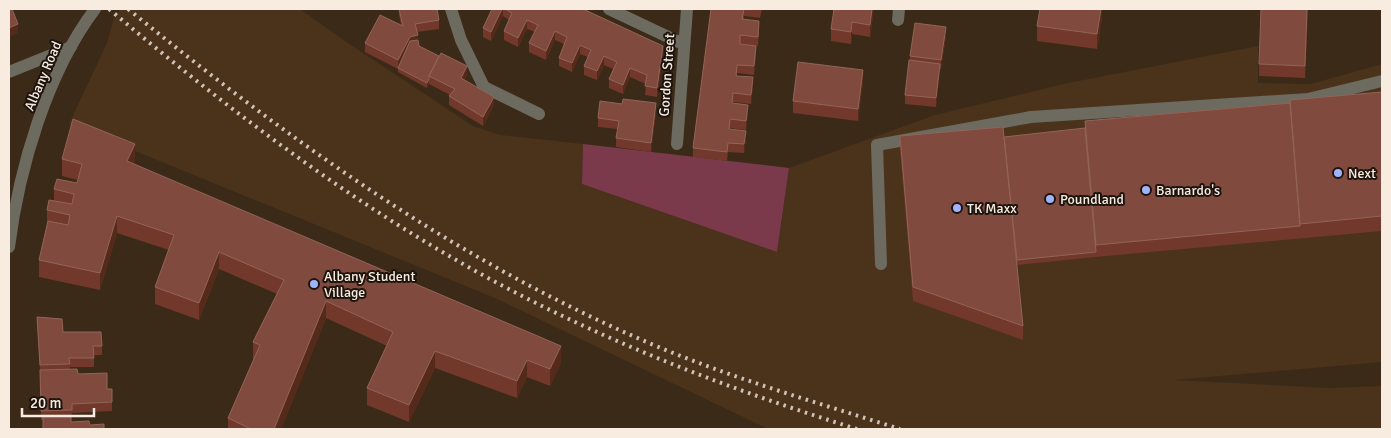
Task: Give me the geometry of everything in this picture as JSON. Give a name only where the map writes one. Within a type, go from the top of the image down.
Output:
[{"type":"street","name":"Albany Road","points":[[9,247],[20,186],[32,143],[70,46],[95,9]]},
{"type":"street","points":[[451,9],[461,40],[484,87],[539,114]]},
{"type":"street","points":[[609,9],[683,44]]},
{"type":"street","name":"Gordon Street","points":[[677,144],[687,9]]},
{"type":"street","points":[[9,72],[70,46]]},
{"type":"street","points":[[881,264],[878,145],[1031,117],[1308,99],[1382,81]]},
{"type":"shaded area","points":[[121,9],[300,9],[473,126],[500,135],[583,144],[582,184],[777,252],[789,168],[935,115],[1063,84],[1258,46],[1258,83],[1311,84],[1382,64],[1382,362],[1174,380],[1329,388],[1382,386],[1382,429],[768,429],[495,298],[69,124],[107,43],[114,18]]},
{"type":"shaded area","points":[[583,144],[789,168],[777,252],[582,184]]},
{"type":"building","points":[[9,9],[12,9],[18,24],[9,28]]},
{"type":"building","points":[[399,9],[437,9],[439,20],[415,24],[418,35],[410,37],[398,60],[365,43],[380,15],[403,26]]},
{"type":"building","points":[[492,9],[502,9],[491,32],[483,28]]},
{"type":"building","points":[[505,9],[583,9],[663,46],[657,88],[645,86],[647,75],[630,68],[623,85],[609,79],[617,62],[604,56],[597,71],[584,66],[591,50],[580,45],[572,63],[559,58],[567,37],[555,31],[546,51],[529,43],[538,25],[527,20],[518,38],[504,31],[512,13]]},
{"type":"building","points":[[711,9],[744,9],[742,19],[759,21],[758,37],[740,35],[740,44],[756,46],[754,66],[737,65],[736,76],[753,77],[751,95],[733,93],[732,103],[748,105],[746,121],[730,119],[729,129],[746,131],[744,144],[728,143],[727,152],[693,148]]},
{"type":"building","points":[[834,9],[872,9],[870,25],[852,22],[851,32],[831,29]]},
{"type":"building","points":[[1040,9],[1101,9],[1097,34],[1037,26]]},
{"type":"building","points":[[1261,9],[1307,9],[1305,66],[1259,64]]},
{"type":"building","points":[[915,23],[946,27],[941,60],[910,56]]},
{"type":"building","points":[[418,40],[419,46],[439,56],[427,83],[398,68],[410,41]]},
{"type":"building","points":[[441,53],[467,66],[461,78],[494,97],[483,117],[449,96],[455,89],[429,76]]},
{"type":"building","points":[[909,60],[940,64],[936,98],[905,95]]},
{"type":"building","points":[[798,62],[863,70],[858,109],[793,101]]},
{"type":"building","name":"Next","points":[[1382,92],[1382,216],[1300,224],[1290,100]]},
{"type":"building","points":[[623,99],[656,103],[651,143],[616,138],[619,121],[598,118],[600,101],[622,104]]},
{"type":"building","points":[[1290,103],[1300,226],[1096,245],[1085,121]]},
{"type":"building","name":"Albany Student Village","points":[[73,119],[135,144],[127,161],[561,346],[550,369],[527,360],[517,381],[435,351],[409,405],[367,388],[393,332],[326,301],[274,429],[251,429],[228,418],[260,345],[253,342],[284,280],[219,252],[199,303],[155,287],[174,235],[117,216],[100,273],[39,260],[48,221],[68,225],[70,215],[47,210],[49,200],[72,204],[74,194],[54,189],[57,179],[77,183],[82,164],[62,159]]},
{"type":"building","name":"TK Maxx","points":[[1003,127],[1023,326],[913,287],[900,136]]},
{"type":"building","name":"Poundland","points":[[1085,128],[1096,252],[1017,260],[1004,137]]},
{"type":"building","points":[[37,317],[62,319],[63,332],[101,332],[102,346],[93,346],[94,358],[69,358],[70,364],[40,365]]},
{"type":"building","points":[[77,369],[78,374],[107,373],[107,389],[112,389],[112,402],[72,404],[72,410],[41,411],[40,370]]},
{"type":"building","points":[[43,416],[71,416],[71,422],[89,421],[90,425],[104,424],[104,429],[43,429]]},
{"type":"railway","points":[[109,9],[207,89],[309,166],[415,236],[470,268],[566,318],[648,354],[689,371],[857,429]]},
{"type":"railway","points":[[128,9],[252,106],[315,152],[446,238],[513,277],[583,313],[686,358],[777,390],[900,429]]},
{"type":"place","name":"Next","points":[[1338,173]]},
{"type":"place","name":"Barnardo's","points":[[1146,190]]},
{"type":"place","name":"Poundland","points":[[1050,199]]},
{"type":"place","name":"TK Maxx","points":[[957,208]]},
{"type":"place","name":"Albany Student Village","points":[[314,284]]}]
